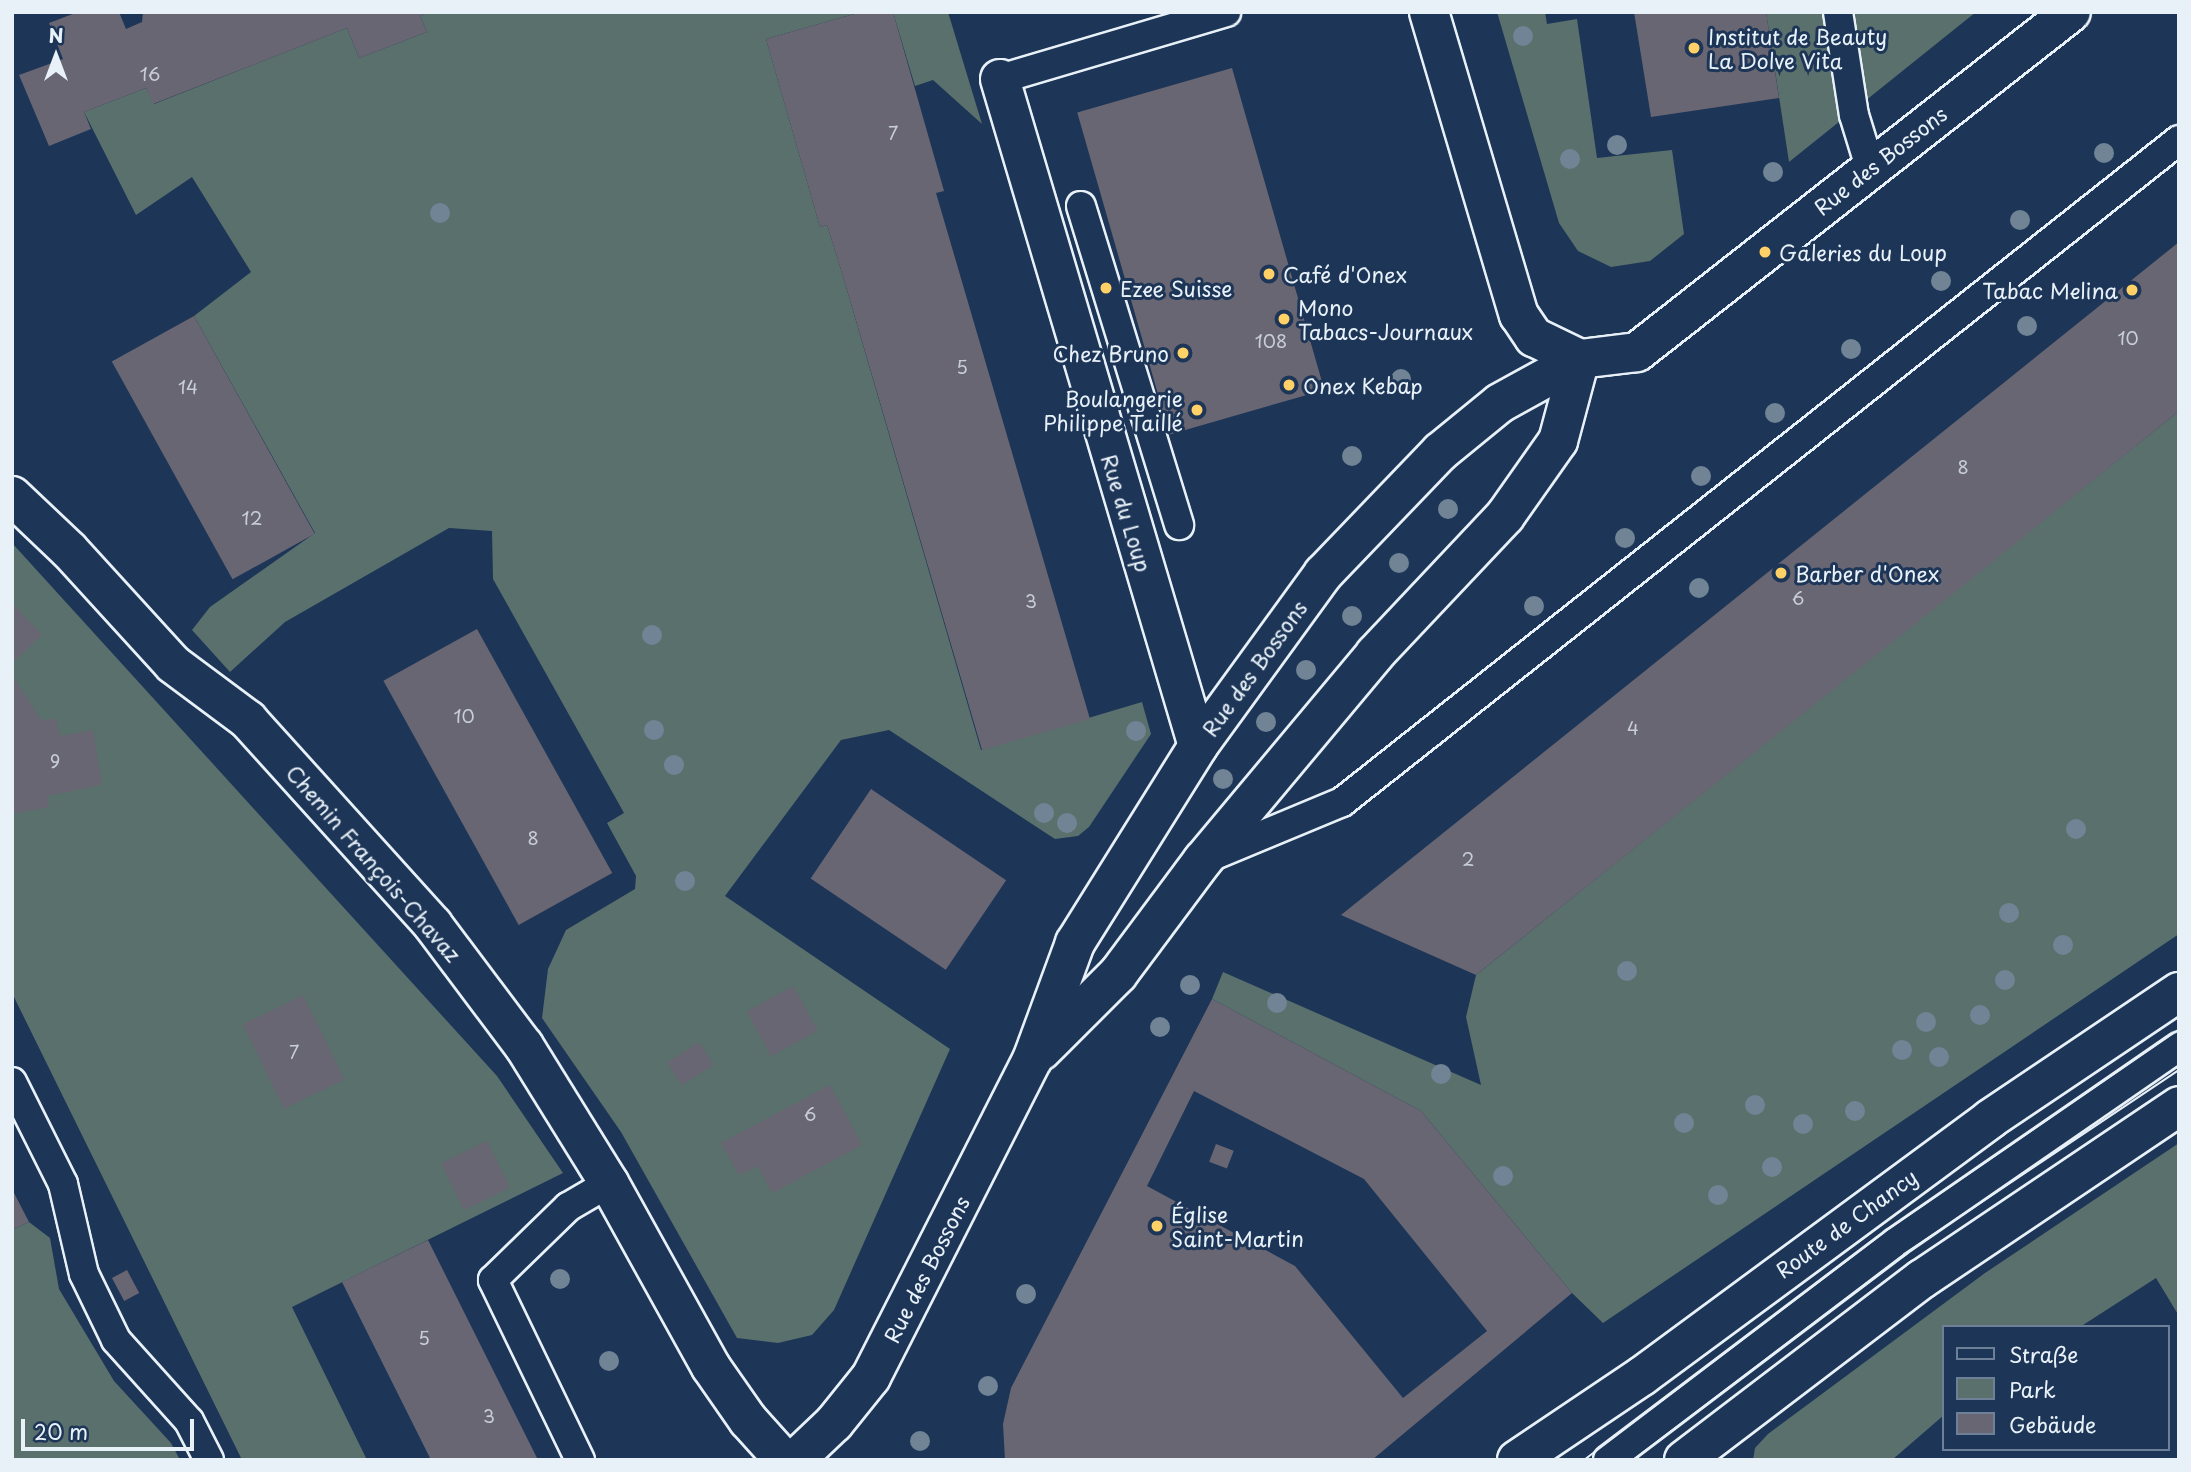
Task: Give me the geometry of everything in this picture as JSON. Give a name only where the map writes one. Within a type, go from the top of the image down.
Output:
[{"type":"street","points":[[1429,12],[1520,315],[1534,337],[1580,359]]},
{"type":"street","name":"Rue des Bossons","points":[[795,1460],[834,1423],[871,1377],[1032,1060],[1075,943],[1198,746],[1323,574],[1440,452],[1500,403],[1580,359],[1637,352],[2071,12]]},
{"type":"street","name":"Rue du Loup","points":[[1000,79],[1198,746]]},
{"type":"street","name":"Rue des Bossons","points":[[1032,1060],[1118,974],[1203,860],[1375,654],[1505,516],[1558,441],[1580,359]]},
{"type":"street","name":"Chemin François-Chavaz","points":[[12,496],[69,550],[173,664],[248,720],[433,925],[524,1046],[609,1183],[711,1367],[748,1420],[784,1460]]},
{"type":"street","name":"Route de Chancy","points":[[1517,1460],[1642,1376],[1924,1166],[2179,992]]},
{"type":"street","points":[[1702,1454],[1923,1279],[2179,1106]]},
{"type":"lane","points":[[1000,79],[1226,12]]},
{"type":"lane","points":[[1838,12],[1854,115],[1870,167]]},
{"type":"lane","points":[[1203,860],[1342,802],[2179,139]]},
{"type":"lane","points":[[1081,206],[1180,525]]},
{"type":"lane","points":[[1608,1460],[1896,1242],[2179,1047]]},
{"type":"lane","points":[[12,1082],[63,1184],[84,1274],[116,1340],[189,1421],[209,1460]]},
{"type":"lane","points":[[580,1460],[493,1280],[568,1207],[609,1183]]},
{"type":"green space","points":[[428,12],[861,12],[766,39],[820,227],[827,225],[842,273],[981,750],[1142,702],[1151,734],[1089,827],[1078,836],[1055,839],[889,730],[841,740],[725,896],[950,1049],[834,1310],[812,1335],[778,1343],[737,1338],[621,1132],[542,1018],[548,969],[566,930],[635,889],[636,876],[607,823],[624,813],[493,579],[492,531],[449,528],[285,622],[230,672],[192,630],[210,607],[315,533],[194,316],[251,272],[192,177],[136,215],[84,112],[146,88],[154,104],[347,28],[359,58],[427,32],[420,16]]},
{"type":"green space","points":[[893,12],[948,12],[982,124],[933,80],[915,86]]},
{"type":"green space","points":[[1497,12],[1545,12],[1547,24],[1577,19],[1597,158],[1672,150],[1684,234],[1650,261],[1611,267],[1578,251],[1559,223]]},
{"type":"green space","points":[[1766,12],[1976,12],[1789,162]]},
{"type":"green space","points":[[2179,411],[2179,934],[1603,1323],[1572,1293],[1421,1111],[1212,999],[1223,972],[1481,1085],[1466,1017],[1476,975]]},
{"type":"green space","points":[[12,543],[497,1076],[563,1173],[292,1307],[367,1460],[242,1460],[12,993]]},
{"type":"green space","points":[[2179,1143],[2179,1316],[2156,1278],[2083,1325],[1942,1325],[1942,1417],[1892,1460],[1753,1460],[1755,1448],[1768,1434],[1985,1273]]},
{"type":"green space","points":[[29,1222],[50,1238],[59,1289],[114,1381],[171,1443],[180,1460],[12,1460],[12,1230]]},
{"type":"building","points":[[78,12],[119,12],[126,29],[142,22],[143,12],[428,12],[420,16],[427,32],[359,58],[347,28],[153,104],[146,88],[84,112],[91,129],[49,146],[19,75],[63,59],[49,23]]},
{"type":"building","points":[[861,12],[893,12],[944,191],[936,193],[1090,719],[982,750],[842,273],[827,225],[820,227],[766,39]]},
{"type":"building","points":[[1634,12],[1766,12],[1779,98],[1651,117]]},
{"type":"building","points":[[1232,68],[1324,390],[1170,434],[1077,112]]},
{"type":"building","points":[[2179,242],[2179,411],[1970,580],[1476,975],[1341,915]]},
{"type":"building","points":[[194,316],[315,534],[233,579],[112,362]]},
{"type":"building","points":[[12,603],[42,635],[12,663]]},
{"type":"building","points":[[477,629],[612,873],[519,925],[383,681]]},
{"type":"building","points":[[12,674],[41,720],[56,719],[60,736],[93,730],[102,785],[47,796],[49,807],[12,814]]},
{"type":"building","points":[[871,789],[1006,880],[946,970],[811,879]]},
{"type":"building","points":[[793,986],[818,1031],[771,1056],[747,1012]]},
{"type":"building","points":[[303,995],[344,1079],[284,1109],[243,1024]]},
{"type":"building","name":"Église Saint-Martin","points":[[1212,999],[1421,1111],[1572,1293],[1372,1460],[1005,1460],[1003,1424],[1011,1388]],"holes":[[[1194,1091],[1364,1179],[1487,1331],[1403,1398],[1295,1266],[1147,1186]]]},
{"type":"building","points":[[699,1042],[714,1065],[682,1085],[667,1063]]},
{"type":"building","points":[[830,1085],[862,1145],[772,1193],[758,1166],[739,1175],[721,1143]]},
{"type":"building","points":[[487,1141],[510,1188],[464,1210],[441,1163]]},
{"type":"building","points":[[1216,1144],[1234,1151],[1227,1169],[1209,1162]]},
{"type":"building","points":[[12,1189],[29,1222],[12,1230]]},
{"type":"building","points":[[428,1240],[538,1460],[431,1460],[342,1282]]},
{"type":"building","points":[[127,1270],[139,1293],[124,1301],[112,1278]]},
{"type":"tram line","points":[[1584,1460],[1887,1230],[2179,1029]]},
{"type":"tram line","points":[[1633,1460],[1904,1254],[2179,1070]]},
{"type":"place","name":"Institut de Beauty La Dolve Vita","points":[[1694,48]]},
{"type":"place","name":"Galeries du Loup","points":[[1765,252]]},
{"type":"place","name":"Café d'Onex","points":[[1269,274]]},
{"type":"place","name":"Ezee Suisse","points":[[1106,288]]},
{"type":"place","name":"Tabac Melina","points":[[2132,290]]},
{"type":"place","name":"Mono Tabacs-Journaux","points":[[1284,319]]},
{"type":"place","name":"Chez Bruno","points":[[1183,353]]},
{"type":"place","name":"Onex Kebap","points":[[1289,385]]},
{"type":"place","name":"Boulangerie Philippe Taillé","points":[[1197,410]]},
{"type":"place","name":"Barber d'Onex","points":[[1781,573]]},
{"type":"place","name":"Église Saint-Martin","points":[[1157,1226]]}]
